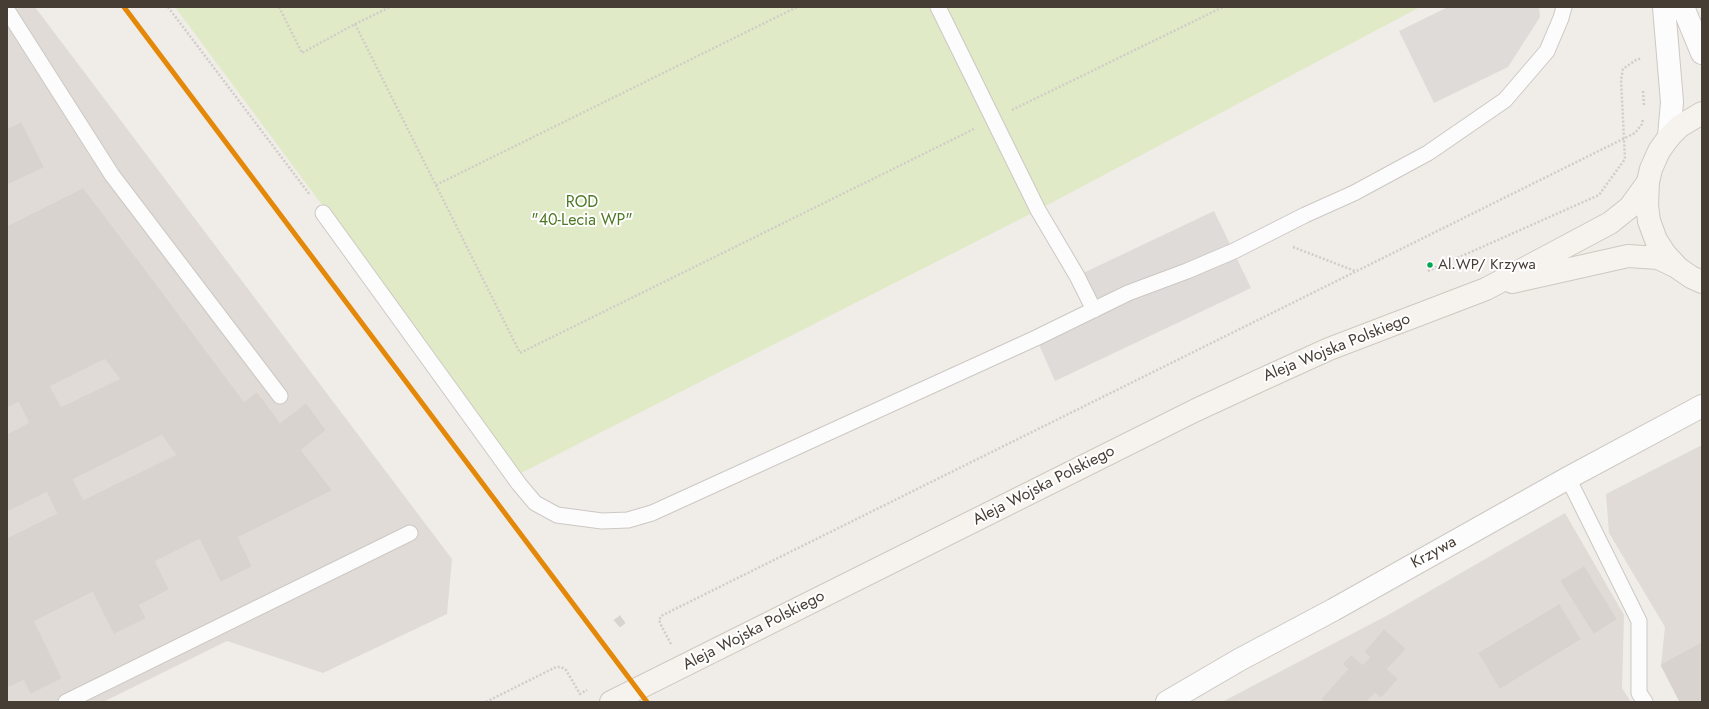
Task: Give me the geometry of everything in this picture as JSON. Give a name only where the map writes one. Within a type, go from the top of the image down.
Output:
[{"type":"main road","points":[[1678,268],[1656,240],[1649,221],[1646,205],[1648,182],[1653,163],[1669,137],[1680,126],[1702,113]]},
{"type":"main road","name":"Aleja Wojska Polskiego","points":[[611,702],[1263,378],[1329,349],[1486,289],[1610,223],[1630,207],[1648,182]]},
{"type":"main road","name":"Aleja Wojska Polskiego","points":[[1486,289],[1628,256],[1658,258],[1702,282]]},
{"type":"street","points":[[1664,7],[1672,102],[1669,137]]},
{"type":"street","points":[[1683,7],[1702,53]]},
{"type":"street","name":"Krzywa","points":[[1167,702],[1239,660],[1333,610],[1568,478],[1702,406]]},
{"type":"lane","points":[[938,7],[1038,210],[1077,276],[1094,310]]},
{"type":"lane","points":[[323,213],[519,484],[535,503],[557,515],[602,521],[628,520],[652,514],[1036,338],[1128,293],[1187,271],[1264,237],[1305,215],[1354,193],[1428,153],[1505,100],[1547,51],[1564,7]]},
{"type":"lane","points":[[7,10],[112,175],[280,396]]},
{"type":"lane","points":[[1568,478],[1639,621],[1639,693],[1645,702]]},
{"type":"lane","points":[[66,702],[410,533]]},
{"type":"path","points":[[168,7],[323,213]]},
{"type":"path","points":[[279,7],[302,53],[390,7]]},
{"type":"path","points":[[436,185],[796,7]]},
{"type":"path","points":[[355,24],[520,353],[1222,7]]},
{"type":"path","points":[[1428,271],[1599,195],[1625,159],[1621,80],[1623,69],[1636,60],[1668,49]]},
{"type":"path","points":[[661,616],[1625,137]]},
{"type":"path","points":[[1264,237],[1356,271]]},
{"type":"path","points":[[486,702],[556,667],[561,667]]},
{"type":"shaded area","points":[[7,7],[35,7],[452,559],[447,614],[323,673],[227,641],[103,702],[7,702]]},
{"type":"shaded area","points":[[1448,7],[1539,7],[1540,17],[1508,67],[1434,103],[1399,31]]},
{"type":"shaded area","points":[[1214,211],[1251,288],[1055,381],[1036,338],[1094,310],[1077,276]]},
{"type":"shaded area","points":[[1702,445],[1702,702],[1680,702],[1661,665],[1665,627],[1609,533],[1606,494]]},
{"type":"shaded area","points":[[1565,513],[1624,615],[1622,688],[1631,702],[1222,702],[1388,615]]},
{"type":"green space","name":"ROD \"40-Lecia WP\"","points":[[175,7],[1420,7],[1038,210],[521,473]]},
{"type":"building","points":[[21,123],[43,167],[7,184],[7,130]]},
{"type":"building","points":[[83,189],[143,268],[75,319],[105,358],[7,407],[7,331],[63,303],[48,283],[7,303],[7,227]]},
{"type":"building","points":[[143,268],[244,403],[257,393],[280,424],[306,404],[325,430],[300,450],[331,490],[237,537],[251,566],[221,581],[200,538],[154,561],[168,589],[138,605],[145,618],[114,633],[93,591],[33,621],[61,678],[31,693],[24,679],[7,687],[7,539],[58,514],[47,491],[7,511],[7,435],[30,423],[19,401],[49,386],[61,408],[121,379],[75,319]],"holes":[[[162,434],[177,455],[83,501],[72,479]]]},
{"type":"building","points":[[48,283],[63,303],[7,331],[7,303]]},
{"type":"building","points":[[1584,567],[1616,619],[1594,633],[1561,581]]},
{"type":"building","points":[[1559,605],[1580,639],[1500,688],[1479,653]]},
{"type":"building","points":[[620,616],[625,623],[620,627],[614,620]]},
{"type":"building","points":[[1384,630],[1405,649],[1386,669],[1397,679],[1381,697],[1375,692],[1365,702],[1326,702],[1322,699],[1349,669],[1343,664],[1351,656],[1363,666],[1371,657],[1365,652]]},
{"type":"building","points":[[1702,643],[1702,702],[1680,702],[1661,665]]},
{"type":"transit line","points":[[124,7],[647,702]]},
{"type":"place","name":"Al.WP/ Krzywa","points":[[1430,265]]}]
